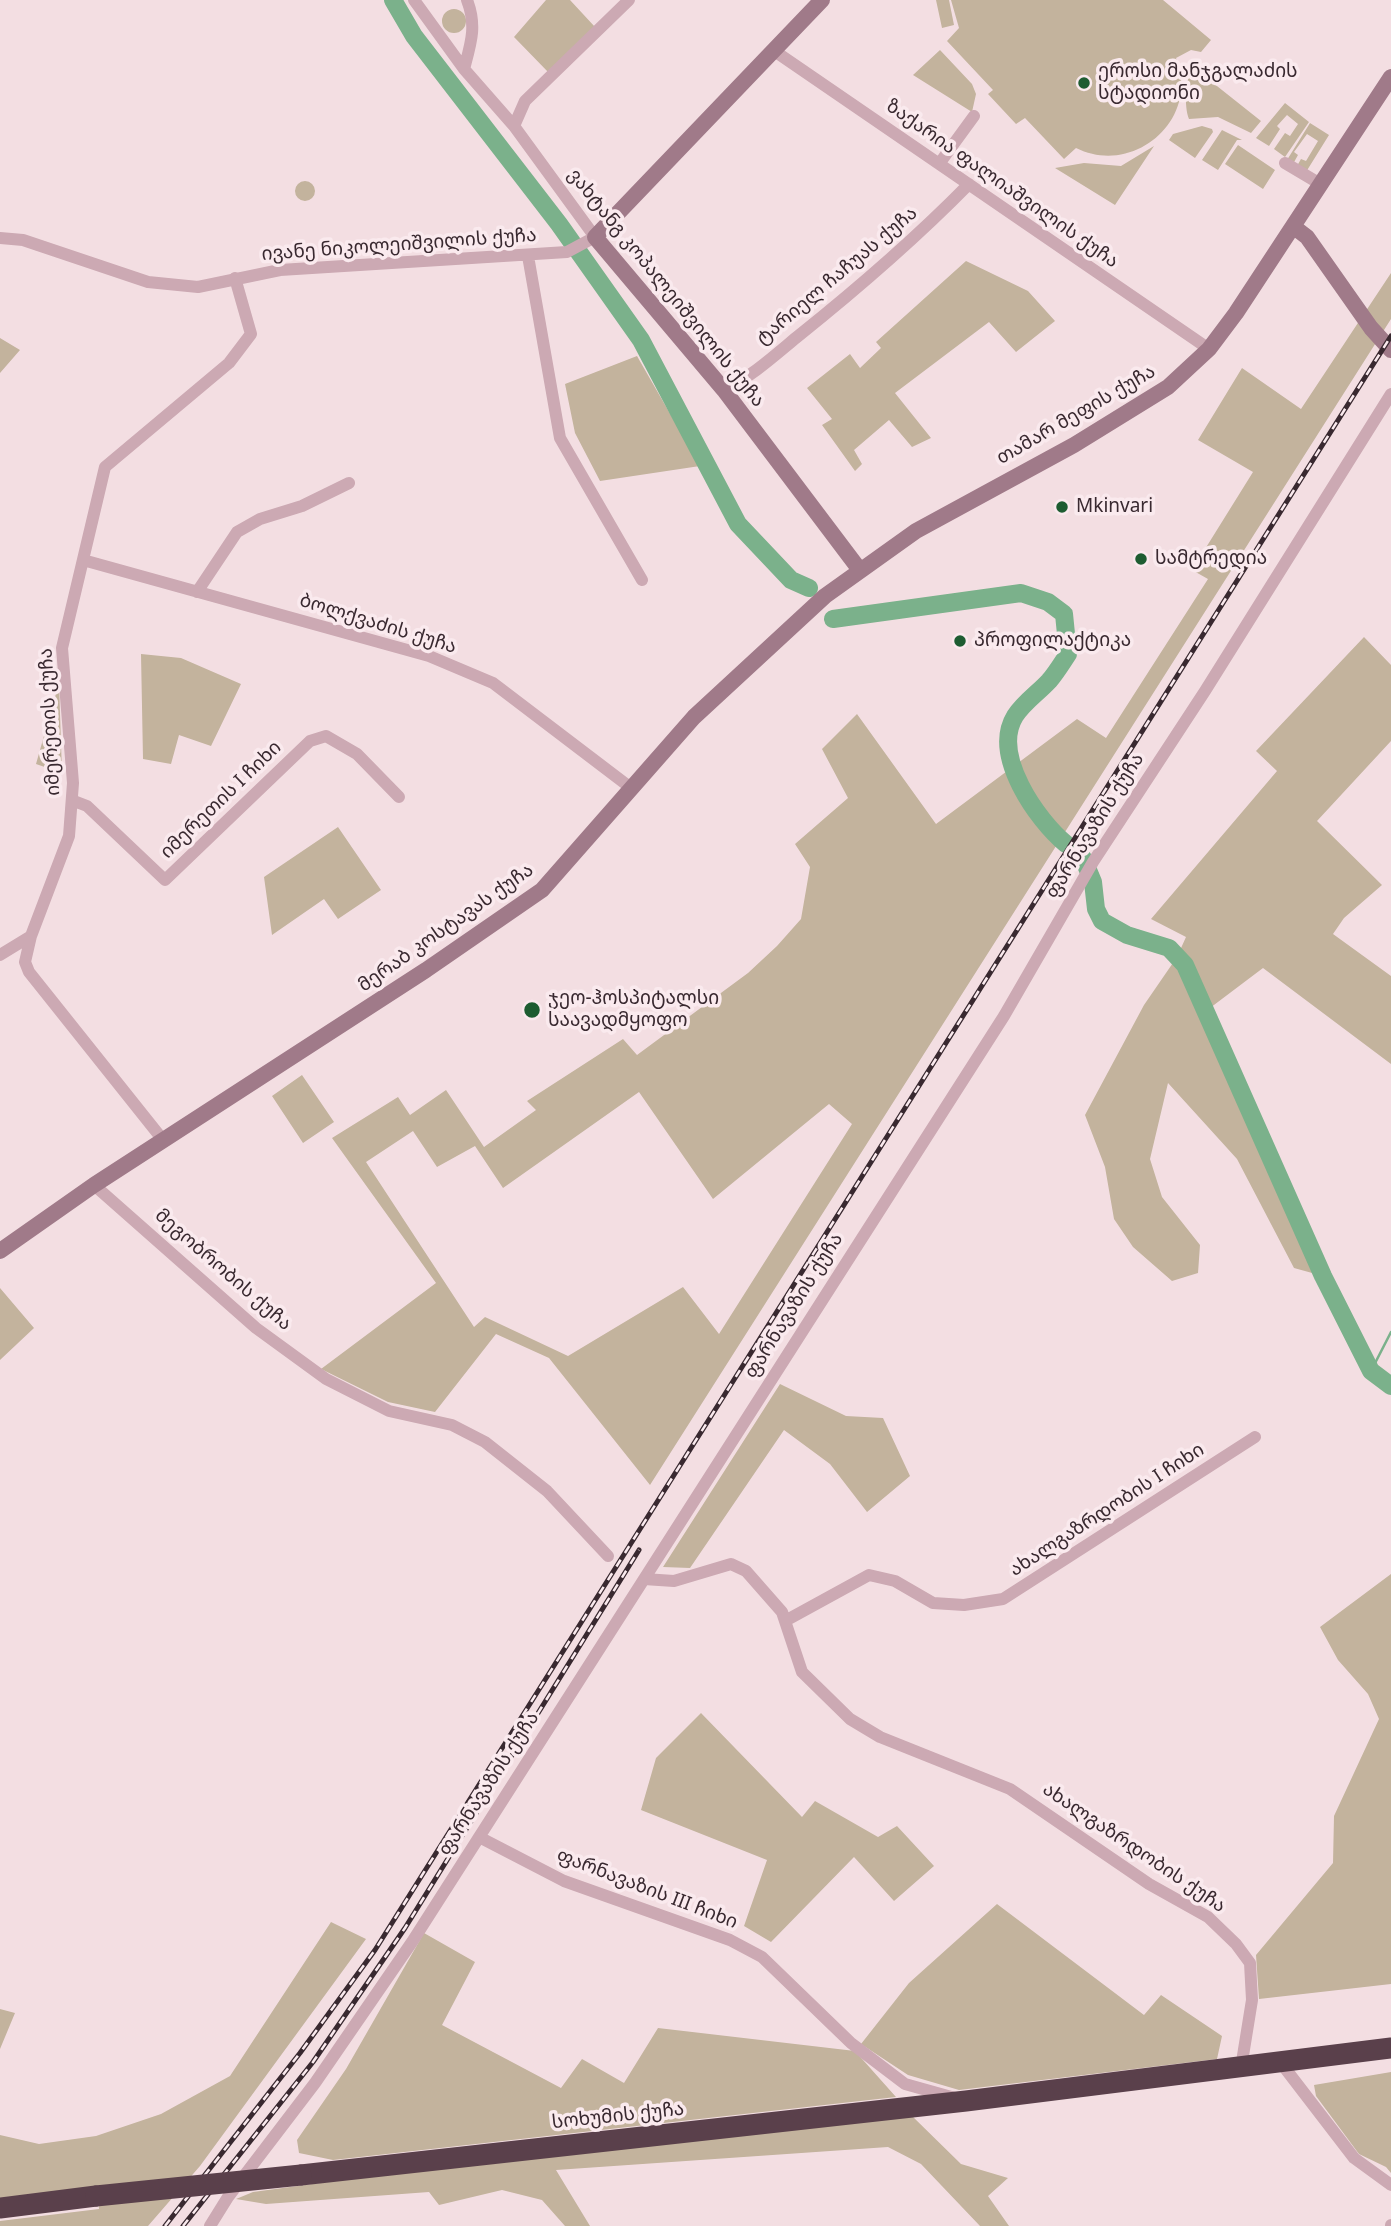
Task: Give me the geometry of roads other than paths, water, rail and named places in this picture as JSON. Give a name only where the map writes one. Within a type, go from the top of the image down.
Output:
[{"type":"highway","name":"სოხუმის ქუჩა","points":[[0,2208],[967,2101],[1391,2048]]},
{"type":"main road","points":[[595,237],[822,0]]},
{"type":"main road","name":"თამარ მეფის ქუჩა","points":[[859,569],[916,531],[1074,445],[1168,387],[1209,349],[1294,227],[1391,77]]},
{"type":"main road","points":[[1294,227],[1307,237],[1371,328],[1391,350]]},
{"type":"main road","name":"ვახტანგ კოპალეიშვილის ქუჩა","points":[[595,237],[724,390],[859,569]]},
{"type":"main road","name":"მერაბ კოსტავას ქუჩა","points":[[0,1251],[94,1185],[426,970],[542,890],[694,717],[749,663],[859,569]]},
{"type":"street","name":"ვახტანგ კოპალეიშვილის ქუჩა","points":[[414,0],[464,69],[514,126],[595,237]]},
{"type":"street","points":[[464,69],[474,35],[474,16],[467,0]]},
{"type":"street","points":[[514,126],[525,101],[629,0]]},
{"type":"street","name":"ზაქარია ფალიაშვილის ქუჩა","points":[[773,50],[1209,349]]},
{"type":"street","points":[[939,164],[974,116]]},
{"type":"street","points":[[1285,163],[1322,185]]},
{"type":"street","name":"ტარიელ ჩაჩუას ქუჩა","points":[[724,390],[751,374],[820,318],[921,232],[969,184]]},
{"type":"street","name":"ივანე ნიკოლეიშვილის ქუჩა","points":[[0,237],[23,240],[148,282],[198,287],[280,270],[528,256],[572,250],[595,237]]},
{"type":"street","points":[[528,256],[560,438],[642,580]]},
{"type":"street","name":"იმერეთის ქუჩა","points":[[163,1140],[29,972],[25,961],[31,936],[69,836],[74,801],[62,648],[105,467],[229,363],[251,334],[235,278]]},
{"type":"street","name":"ფარნავაზის ქუჩა","points":[[210,2226],[228,2197],[322,2072],[412,1942],[1004,1016],[1093,862],[1391,394]]},
{"type":"street","points":[[197,592],[237,532],[260,519],[302,506],[349,483]]},
{"type":"street","name":"ბოლქვაძის ქუჩა","points":[[83,560],[429,656],[493,683],[631,788]]},
{"type":"street","name":"იმერეთის I ჩიხი","points":[[74,801],[87,806],[164,880],[310,741],[326,736],[357,754],[399,797]]},
{"type":"street","points":[[0,955],[31,936]]},
{"type":"street","name":"მეგობრობის ქუჩა","points":[[94,1185],[256,1328],[326,1379],[389,1411],[452,1425],[485,1442],[547,1491],[608,1556]]},
{"type":"street","name":"ახალგაზრდობის I ჩიხი","points":[[785,1621],[869,1575],[895,1581],[933,1604],[964,1605],[1003,1599],[1255,1437]]},
{"type":"street","name":"ახალგაზრდობის ქუჩა","points":[[644,1579],[674,1581],[731,1564],[746,1571],[782,1612],[802,1671],[850,1719],[880,1737],[1010,1789],[1149,1884],[1208,1917],[1236,1944],[1250,1963],[1252,2000],[1241,2068]]},
{"type":"street","name":"ფარნავაზის III ჩიხი","points":[[479,1836],[564,1881],[660,1913],[762,1957],[851,2043],[905,2084],[967,2101]]},
{"type":"street","points":[[1281,2063],[1354,2158],[1391,2185]]},
{"type":"waterway","points":[[393,0],[414,36],[559,224],[641,340],[738,524],[791,580],[809,588]]},
{"type":"waterway","points":[[833,619],[1021,593],[1048,602],[1064,614],[1068,654],[1049,681],[1015,716],[1009,732],[1009,749],[1013,767],[1031,803],[1066,844]]},
{"type":"waterway","points":[[1083,858],[1093,882],[1096,909],[1102,921],[1127,935],[1169,948],[1185,965],[1323,1276],[1371,1371],[1391,1386]]},
{"type":"waterway","points":[[1371,1371],[1391,1332]]},
{"type":"railway","points":[[165,2226],[300,2053],[375,1950],[1391,336]]},
{"type":"railway","points":[[183,2226],[313,2062],[405,1928],[639,1550]]},
{"type":"place","name":"ეროსი მანჯგალაძის სტადიონი","points":[[1084,83]]},
{"type":"place","name":"Mkinvari","points":[[1062,507]]},
{"type":"place","name":"სამტრედია","points":[[1141,559]]},
{"type":"place","name":"პროფილაქტიკა","points":[[960,641]]},
{"type":"place","name":"ჯეო-ჰოსპიტალსი საავადმყოფო","points":[[532,1010]]}]
